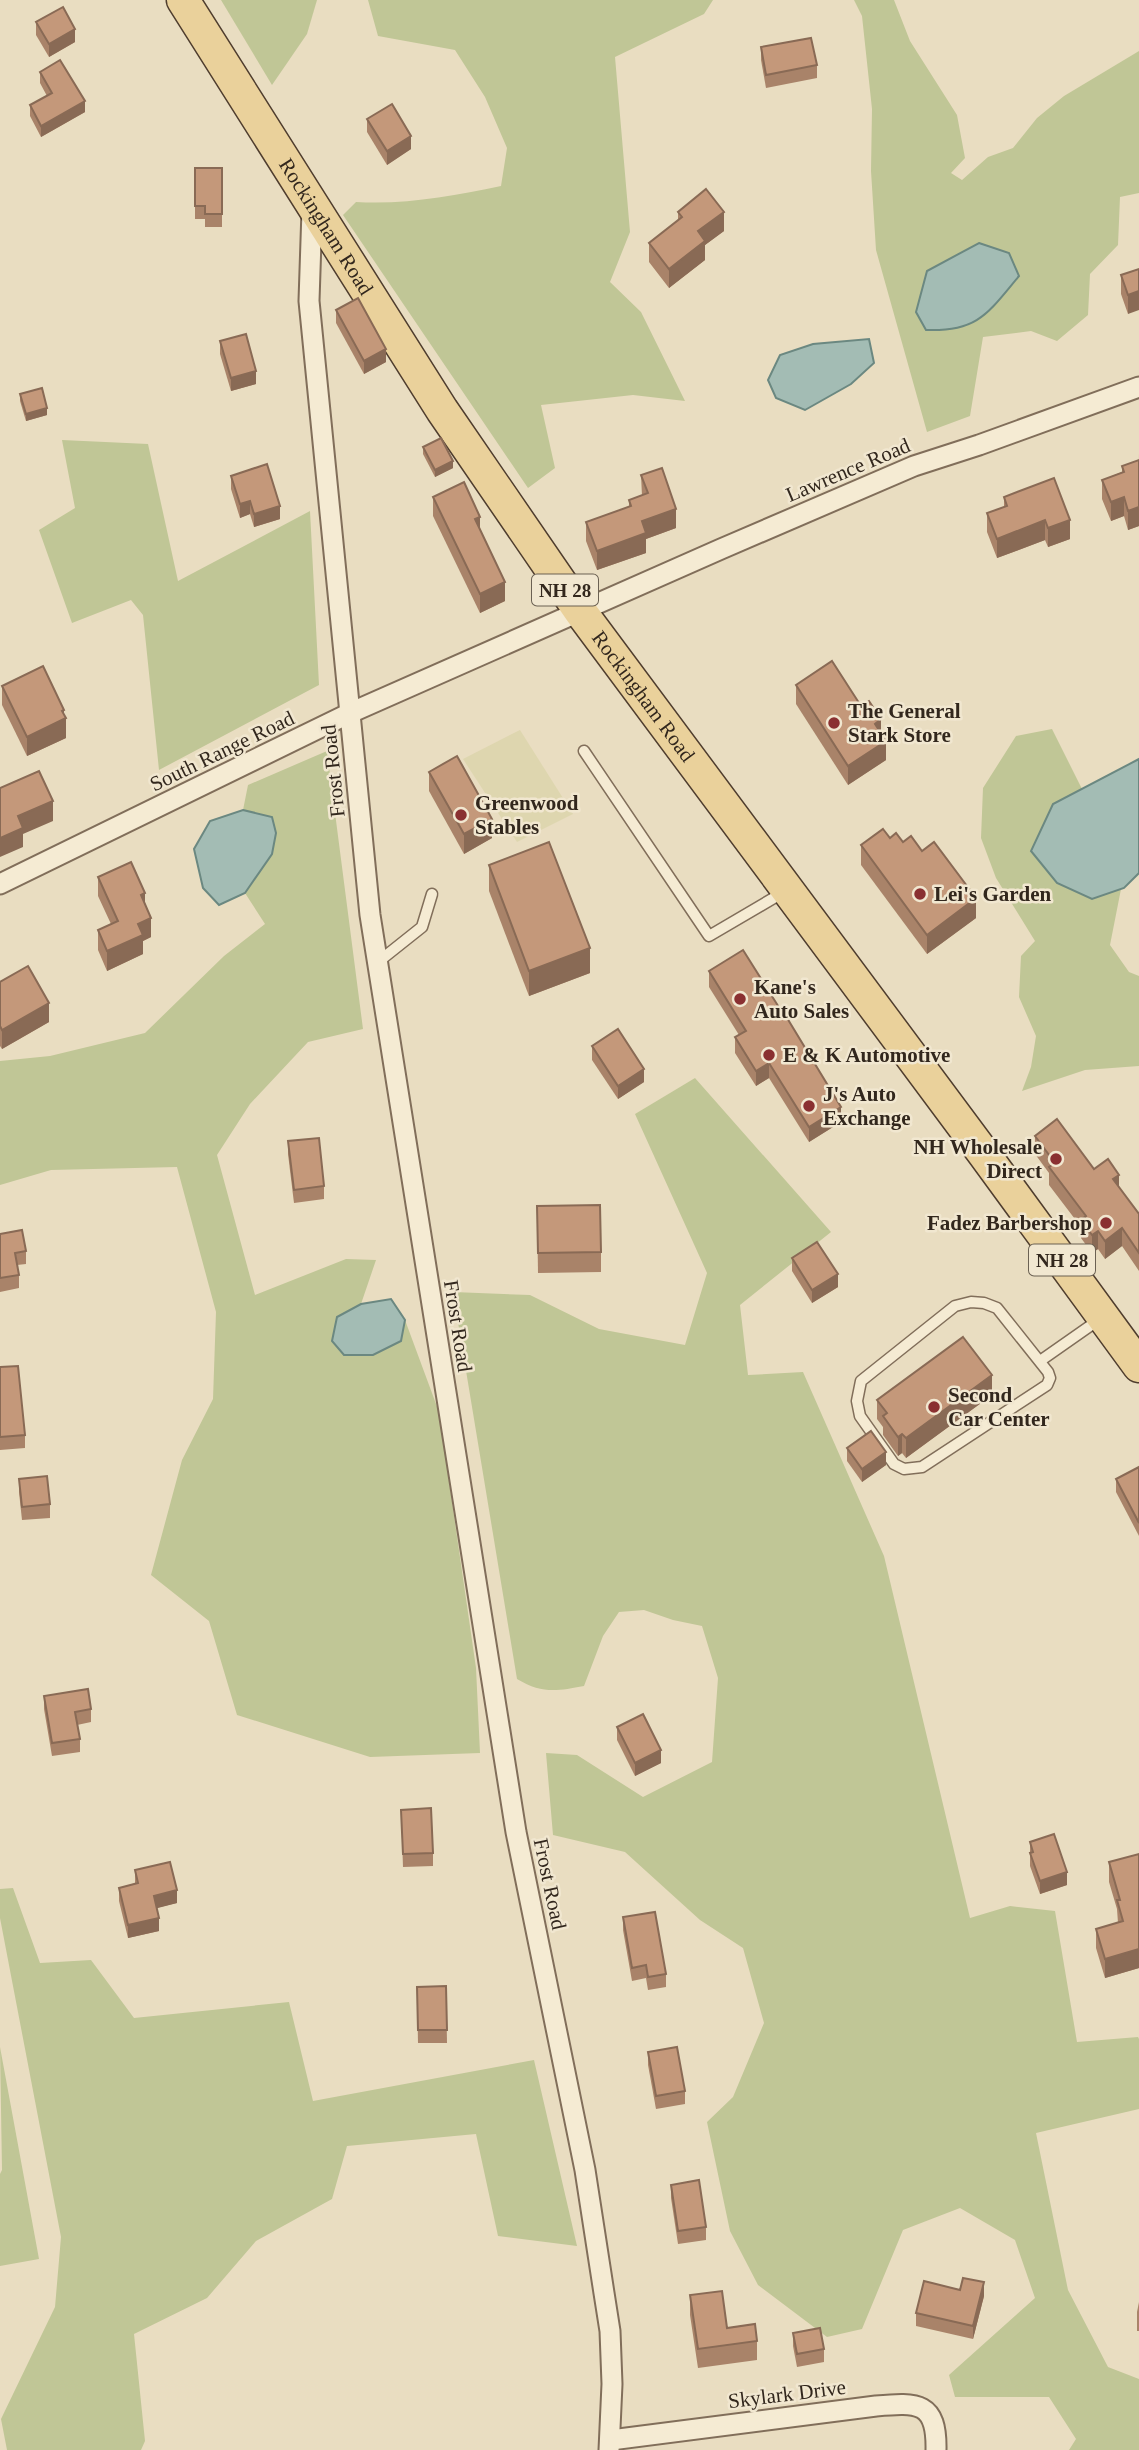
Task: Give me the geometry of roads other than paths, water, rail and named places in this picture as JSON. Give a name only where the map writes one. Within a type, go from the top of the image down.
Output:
[{"type":"main road","name":"Rockingham Road","points":[[183,0],[442,410],[580,611],[1139,1366]]},
{"type":"street","name":"Frost Road","points":[[312,202],[309,301],[370,915],[516,1832],[592,2211],[610,2332],[610,2445]]},
{"type":"street","name":"Lawrence Road","points":[[580,611],[914,466],[1139,387]]},
{"type":"street","name":"South Range Road","points":[[0,884],[350,713],[580,611]]},
{"type":"street","name":"Skylark Drive","points":[[610,2445],[904,2404],[924,2409],[932,2416],[936,2450]]},
{"type":"lane","points":[[584,751],[709,936],[788,890]]},
{"type":"lane","points":[[378,962],[422,927],[432,894]]},
{"type":"lane","points":[[971,1302],[998,1308],[1040,1361],[1048,1372],[1046,1385],[922,1466],[904,1469],[894,1464],[860,1416],[857,1401],[861,1381],[955,1306],[971,1302]]},
{"type":"lane","points":[[1040,1361],[1104,1317]]},
{"type":"water","points":[[979,243],[1009,253],[1019,276],[990,310],[970,324],[944,330],[926,330],[916,312],[927,271]]},
{"type":"water","points":[[869,339],[874,363],[851,384],[805,410],[776,398],[768,380],[780,355],[813,344]]},
{"type":"water","points":[[1139,759],[1139,873],[1124,888],[1092,899],[1057,883],[1031,851],[1053,804]]},
{"type":"water","points":[[243,810],[272,817],[276,833],[272,854],[245,893],[219,905],[203,888],[194,849],[210,821]]},
{"type":"water","points":[[391,1299],[405,1320],[401,1341],[373,1355],[344,1355],[332,1341],[337,1317],[361,1304]]},
{"type":"place","name":"The General Stark Store","points":[[834,723]]},
{"type":"place","name":"Greenwood Stables","points":[[461,815]]},
{"type":"place","name":"Lei's Garden","points":[[920,894]]},
{"type":"place","name":"Kane's Auto Sales","points":[[740,999]]},
{"type":"place","name":"E & K Automotive","points":[[769,1055]]},
{"type":"place","name":"J's Auto Exchange","points":[[809,1106]]},
{"type":"place","name":"NH Wholesale Direct","points":[[1056,1159]]},
{"type":"place","name":"Fadez Barbershop","points":[[1106,1223]]},
{"type":"place","name":"Second Car Center","points":[[934,1407]]}]
